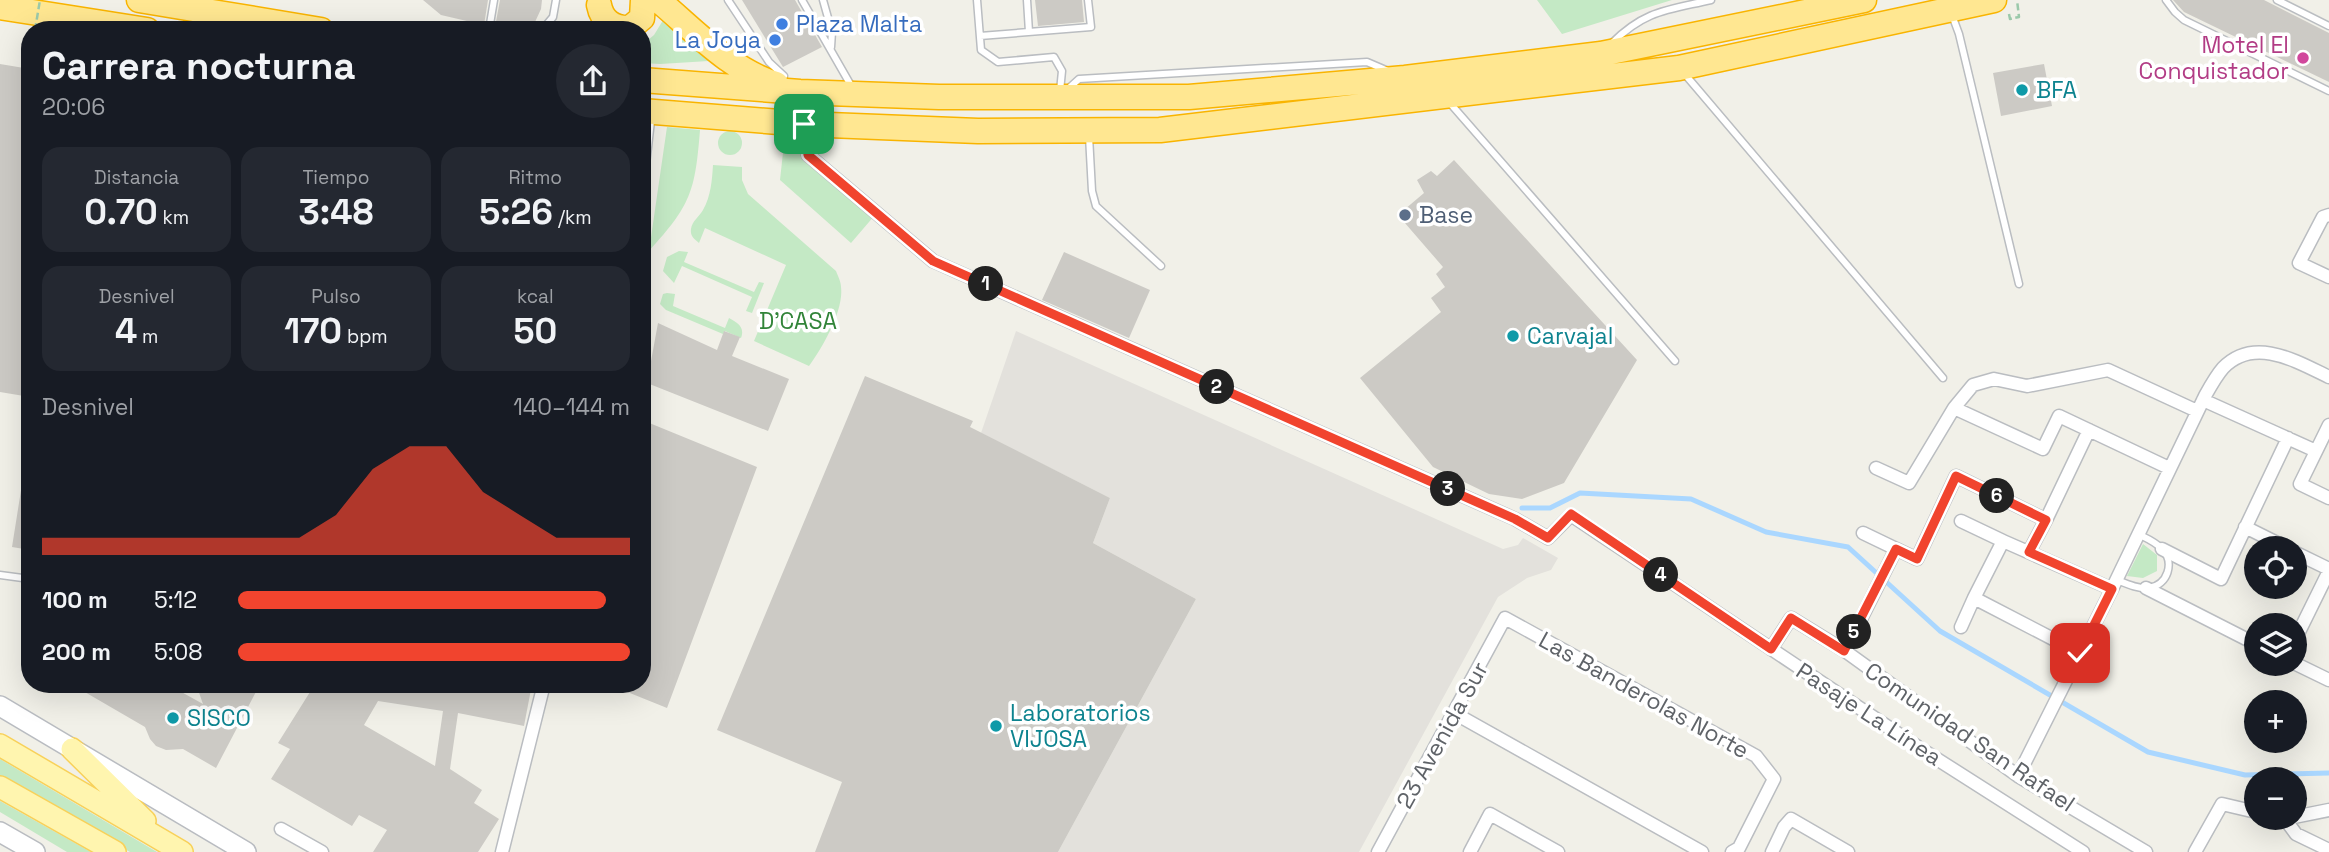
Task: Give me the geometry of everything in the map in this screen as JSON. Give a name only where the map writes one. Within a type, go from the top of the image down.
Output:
[{"type":"highway","points":[[139,0],[245,10],[287,21]]},
{"type":"highway","points":[[640,21],[643,0]]},
{"type":"highway","points":[[658,0],[736,66],[763,80],[800,92]]},
{"type":"highway","points":[[651,81],[800,92],[966,97],[1189,97],[1405,78],[1601,54],[1864,0]]},
{"type":"highway","points":[[599,3],[602,15],[607,21]]},
{"type":"highway","points":[[590,21],[599,3]]},
{"type":"highway","points":[[0,6],[92,21]]},
{"type":"highway","points":[[651,112],[804,124],[978,131],[1160,130],[1679,68],[1950,10],[2001,7]]},
{"type":"main road","points":[[0,745],[175,848]]},
{"type":"main road","points":[[72,749],[175,848]]},
{"type":"main road","points":[[0,787],[115,852]]},
{"type":"street","name":"Pasaje La Línea","points":[[804,124],[808,155],[933,261],[1515,519],[1548,538],[1571,514],[1918,747],[2083,852]]},
{"type":"street","points":[[2329,215],[2323,217],[2299,263],[2329,277]]},
{"type":"street","points":[[2018,776],[2115,584],[2200,406],[2222,369],[2239,355],[2265,351],[2296,360],[2329,377]]},
{"type":"street","points":[[1876,468],[1909,483],[1954,408],[1973,384],[1994,379],[2027,386],[2108,370],[2316,451]]},
{"type":"street","points":[[1954,408],[2043,449],[2059,416],[2169,468]]},
{"type":"street","points":[[2329,425],[2300,484],[2329,498]]},
{"type":"street","points":[[2029,552],[2089,430]]},
{"type":"street","points":[[2162,549],[2221,579],[2288,438]]},
{"type":"street","points":[[1863,533],[1917,559],[1956,476],[2046,520]]},
{"type":"street","points":[[1961,521],[2029,552],[2115,584]]},
{"type":"street","points":[[2245,527],[2263,536]]},
{"type":"street","points":[[1961,627],[2003,541]]},
{"type":"street","points":[[1844,651],[1896,549]]},
{"type":"street","points":[[2307,559],[2329,570],[2307,615]]},
{"type":"street","points":[[2146,589],[2244,638]]},
{"type":"street","points":[[1973,598],[2080,653]]},
{"type":"street","name":"23 Avenida Sur","points":[[1378,852],[1505,618]]},
{"type":"street","name":"Las Banderolas Norte","points":[[1505,618],[1756,755],[1774,779],[1739,848],[1732,852]]},
{"type":"street","name":"Comunidad San Rafael","points":[[1771,649],[1791,618],[1844,651],[2018,776],[2146,852]]},
{"type":"street","points":[[2307,669],[2329,680]]},
{"type":"street","points":[[502,852],[542,693]]},
{"type":"street","points":[[0,706],[246,852]]},
{"type":"street","points":[[1454,713],[1702,852]]},
{"type":"street","points":[[2195,852],[2222,804],[2244,809]]},
{"type":"street","points":[[2307,814],[2329,810]]},
{"type":"street","points":[[1470,852],[1490,814],[1558,852]]},
{"type":"street","points":[[1772,852],[1791,819],[1848,852]]},
{"type":"street","points":[[281,829],[322,852]]},
{"type":"street","points":[[2294,830],[2296,834],[2329,850]]},
{"type":"street","points":[[0,832],[35,852]]},
{"type":"lane","points":[[490,21],[494,0]]},
{"type":"lane","points":[[550,21],[556,0]]},
{"type":"lane","points":[[729,0],[769,62],[800,92]]},
{"type":"lane","points":[[802,0],[855,93]]},
{"type":"lane","points":[[823,0],[832,32],[831,49]]},
{"type":"lane","points":[[977,0],[981,50],[998,62],[1054,57],[1062,71],[1060,97]]},
{"type":"lane","points":[[1027,0],[1029,32]]},
{"type":"lane","points":[[980,36],[1091,27],[1088,0]]},
{"type":"lane","points":[[1601,54],[1631,24],[1657,12],[1711,0]]},
{"type":"lane","points":[[2166,0],[2185,20],[2329,91]]},
{"type":"lane","points":[[2277,0],[2329,26]]},
{"type":"lane","points":[[1950,10],[1959,34],[2019,284]]},
{"type":"lane","points":[[1679,68],[1943,378]]},
{"type":"lane","points":[[1445,97],[1675,361]]},
{"type":"lane","points":[[1089,131],[1091,191],[1096,206],[1161,266]]},
{"type":"lane","points":[[2115,584],[2146,589],[2154,587],[2166,578],[2169,563],[2162,549],[2138,534]]},
{"type":"lane","points":[[0,575],[21,578]]},
{"type":"path","points":[[36,21],[40,0]]},
{"type":"path","points":[[2001,7],[2010,19],[2019,17],[2017,0]]},
{"type":"shaded area","name":"Laboratorios VIJOSA","points":[[1016,331],[1503,549],[1518,545],[1523,538],[1558,558],[1551,570],[1527,578],[1498,597],[1359,852],[1058,852],[1196,599],[1093,543],[1110,498],[981,433]]},
{"type":"green space","points":[[1537,0],[1672,0],[1562,34]]},
{"type":"green space","points":[[665,17],[709,61],[651,64],[651,38]]},
{"type":"green space","points":[[667,127],[700,130],[696,169],[688,196],[674,221],[651,249]]},
{"type":"green space","points":[[730,131],[741,138],[742,143],[735,154],[730,155],[719,148],[718,143],[725,132]]},
{"type":"green space","name":"D'CASA","points":[[785,134],[804,137],[805,157],[875,215],[851,243],[780,180]]},
{"type":"green space","name":"D'CASA","points":[[713,165],[742,167],[742,180],[748,194],[836,271],[841,285],[841,297],[836,318],[809,366],[754,341],[786,265],[705,228],[699,243],[692,235],[693,224],[708,199]]},
{"type":"green space","name":"D'CASA","points":[[679,251],[688,252],[684,262],[754,292],[759,282],[764,283],[752,313],[746,311],[752,297],[682,266],[674,283],[663,271],[667,257]]},
{"type":"green space","name":"D'CASA","points":[[663,294],[675,294],[673,306],[725,328],[729,318],[741,328],[741,338],[725,331],[723,334],[666,310],[660,304]]},
{"type":"green space","points":[[2143,544],[2157,555],[2157,571],[2143,578],[2127,576]]},
{"type":"green space","points":[[0,759],[157,852],[130,852],[0,778]]},
{"type":"green space","points":[[0,801],[91,852],[67,852],[0,812]]},
{"type":"building","points":[[423,0],[488,0],[485,21],[467,21],[441,15]]},
{"type":"building","points":[[500,0],[542,0],[535,21],[496,21]]},
{"type":"building","name":"Plaza Malta","points":[[742,0],[795,0],[822,47],[783,67]]},
{"type":"building","points":[[1035,0],[1082,0],[1084,22],[1038,26]]},
{"type":"building","name":"Motel El Conquistador","points":[[2173,0],[2264,0],[2329,33],[2329,82],[2184,12]]},
{"type":"building","points":[[0,64],[21,68],[21,396],[0,392]]},
{"type":"building","name":"BFA","points":[[2044,64],[2052,106],[2001,116],[1993,73]]},
{"type":"building","name":"Carvajal","points":[[1454,160],[1637,360],[1564,483],[1522,499],[1489,494],[1433,467],[1360,378],[1441,312],[1431,298],[1445,287],[1436,274],[1443,267],[1398,215],[1424,193],[1417,180],[1431,171],[1437,176]]},
{"type":"building","points":[[1064,252],[1150,290],[1129,338],[1042,300]]},
{"type":"building","name":"D'CASA","points":[[658,323],[717,350],[724,331],[740,337],[732,356],[789,379],[768,431],[651,385],[651,361]]},
{"type":"building","name":"Laboratorios VIJOSA","points":[[865,376],[973,421],[970,427],[1110,498],[1093,543],[1196,599],[1058,852],[815,852],[842,782],[717,730]]},
{"type":"building","points":[[651,424],[757,467],[667,708],[630,693],[651,693]]},
{"type":"building","points":[[21,490],[21,548],[12,547]]},
{"type":"building","points":[[86,693],[183,693],[203,704],[199,693],[255,693],[216,768],[183,749],[166,750],[156,746],[145,727]]},
{"type":"building","points":[[309,693],[530,693],[524,726],[458,713],[450,769],[482,790],[474,803],[499,819],[478,852],[373,852],[387,830],[359,815],[352,826],[271,779],[290,749],[278,743]],"holes":[[[378,701],[443,711],[435,766],[364,725]]]},
{"type":"waterway","points":[[1522,508],[1550,508],[1580,493],[1691,499],[1766,532],[1848,547],[1940,631],[2148,752],[2245,775],[2329,773]]},
{"type":"place","name":"Plaza Malta","points":[[782,24]]},
{"type":"place","name":"La Joya","points":[[775,40]]},
{"type":"place","name":"Motel El Conquistador","points":[[2303,58]]},
{"type":"place","name":"BFA","points":[[2022,90]]},
{"type":"place","name":"Base","points":[[1405,215]]},
{"type":"place","name":"Carvajal","points":[[1513,336]]},
{"type":"place","name":"SISCO","points":[[173,718]]},
{"type":"place","name":"Laboratorios VIJOSA","points":[[996,726]]},
{"type":"route","points":[[804,124],[808,155],[933,261],[1515,519],[1548,538],[1571,514],[1771,649],[1791,618],[1844,651],[1896,549],[1917,559],[1956,476],[2046,520],[2029,552],[2112,589],[2080,653]]}]
